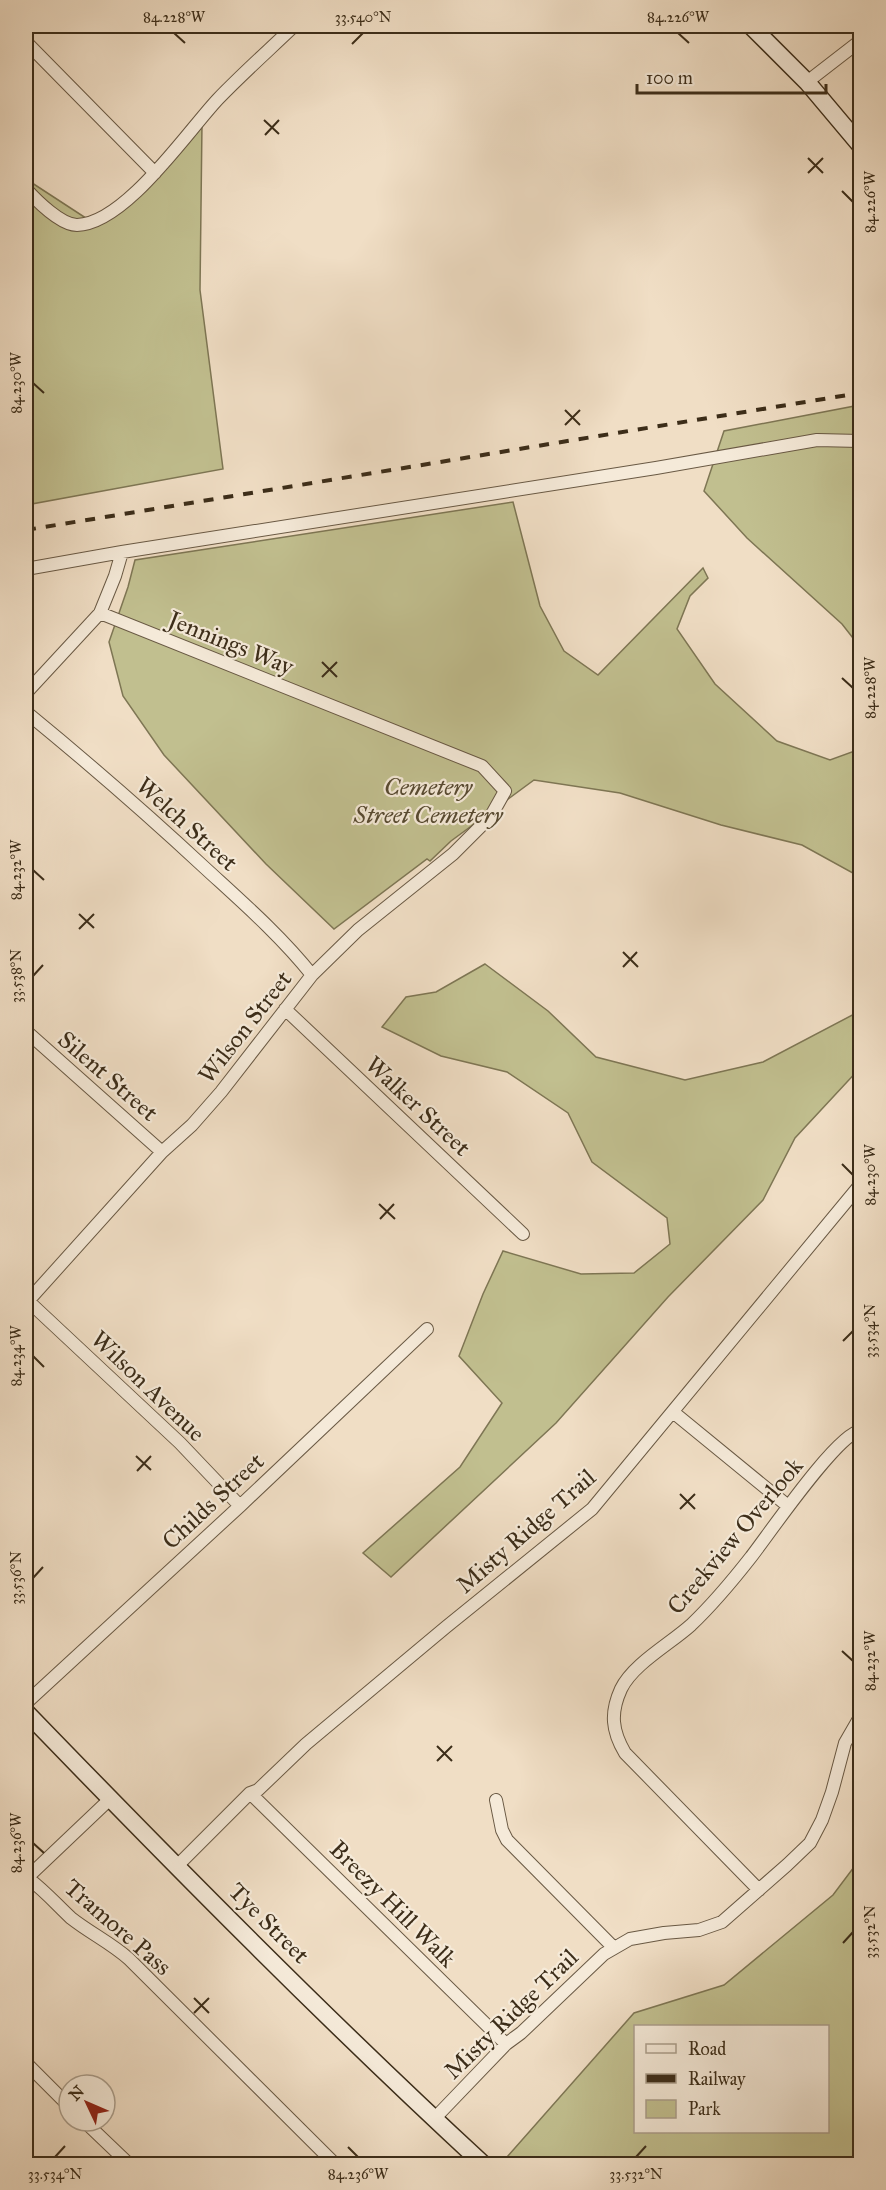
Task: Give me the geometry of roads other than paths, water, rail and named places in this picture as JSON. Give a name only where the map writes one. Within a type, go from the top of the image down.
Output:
[{"type":"street","points":[[26,189],[56,217],[75,225],[96,222],[124,203],[155,173],[219,99],[294,26]]},
{"type":"street","points":[[751,26],[807,82],[861,145]]},
{"type":"street","points":[[807,82],[861,41]]},
{"type":"street","points":[[26,42],[155,173]]},
{"type":"street","points":[[26,569],[647,470],[817,440],[861,441]]},
{"type":"street","points":[[26,693],[100,613],[122,552]]},
{"type":"street","name":"Jennings Way","points":[[100,613],[482,766],[505,791]]},
{"type":"street","name":"Welch Street","points":[[26,712],[164,830],[292,950],[312,975]]},
{"type":"street","name":"Wilson Street","points":[[27,1300],[162,1152],[192,1125],[221,1092],[312,975],[358,930],[453,854],[491,816],[505,791]]},
{"type":"street","name":"Walker Street","points":[[285,1009],[523,1234]]},
{"type":"street","name":"Silent Street","points":[[26,1031],[162,1152]]},
{"type":"street","name":"Misty Ridge Trail","points":[[177,1866],[250,1793],[258,1790],[306,1744],[592,1509],[861,1185]]},
{"type":"street","name":"Wilson Avenue","points":[[27,1300],[180,1443],[240,1506]]},
{"type":"street","name":"Childs Street","points":[[26,1703],[240,1506],[427,1329]]},
{"type":"street","points":[[673,1412],[788,1506]]},
{"type":"street","name":"Creekview Overlook","points":[[759,1890],[625,1753],[617,1739],[612,1722],[613,1708],[622,1687],[632,1673],[691,1624],[719,1595],[752,1556],[788,1506],[837,1448],[854,1432],[861,1431]]},
{"type":"street","name":"Tye Street","points":[[26,1712],[177,1866],[483,2164]]},
{"type":"street","name":"Misty Ridge Trail","points":[[434,2118],[506,2044],[521,2033],[604,1954],[630,1939],[699,1930],[722,1922],[810,1843],[822,1820],[832,1792],[844,1743],[861,1717]]},
{"type":"street","name":"Breezy Hill Walk","points":[[250,1793],[506,2044]]},
{"type":"street","points":[[28,1876],[110,1798]]},
{"type":"street","points":[[496,1800],[502,1830],[507,1839],[614,1948]]},
{"type":"street","name":"Tramore Pass","points":[[28,1876],[29,1880],[72,1918],[129,1959],[335,2164]]},
{"type":"street","points":[[26,2063],[57,2094]]},
{"type":"street","points":[[97,2133],[129,2164]]},
{"type":"railway","points":[[26,530],[860,393]]},
{"type":"park label","name":"Cemetery Street Cemetery","points":[[428,801]]}]
